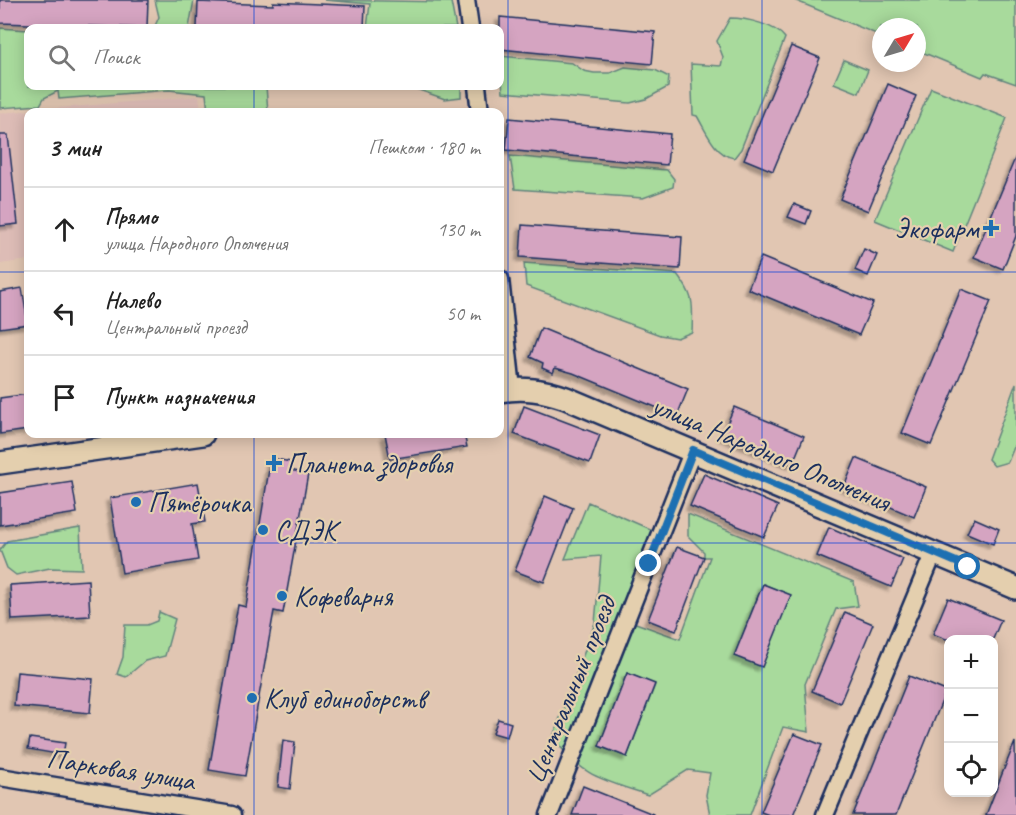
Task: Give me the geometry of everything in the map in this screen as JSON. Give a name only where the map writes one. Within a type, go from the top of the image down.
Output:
[{"type":"main road","name":"улица Народного Ополчения","points":[[506,390],[534,389],[554,394],[693,450],[1016,588]]},
{"type":"main road","points":[[0,463],[175,438]]},
{"type":"street","points":[[466,0],[469,24]]},
{"type":"street","points":[[477,90],[480,108]]},
{"type":"street","points":[[504,353],[506,390]]},
{"type":"street","name":"Центральный проезд","points":[[549,815],[693,450]]},
{"type":"street","points":[[825,815],[934,552]]},
{"type":"street","name":"Парковая улица","points":[[0,777],[232,815]]},
{"type":"shaded area","points":[[199,96],[200,108],[59,108]]},
{"type":"shaded area","points":[[24,111],[24,261],[0,264],[0,113]]},
{"type":"green space","points":[[155,0],[194,0],[190,24],[156,24],[159,17]]},
{"type":"green space","points":[[324,0],[451,2],[455,24],[368,24],[370,4]]},
{"type":"green space","points":[[794,0],[1016,0],[1016,84],[985,73],[982,77],[926,54],[926,18],[872,18],[872,32]]},
{"type":"green space","points":[[730,18],[760,23],[775,29],[785,38],[741,149],[734,158],[727,156],[716,147],[697,116],[693,115],[691,64],[721,66],[723,57],[717,41]]},
{"type":"green space","points":[[0,28],[24,30],[24,90],[169,90],[59,99],[58,91],[44,98],[40,105],[0,108]]},
{"type":"green space","points":[[504,56],[572,63],[584,71],[594,73],[610,73],[625,67],[655,70],[669,77],[668,87],[646,99],[630,103],[503,92]]},
{"type":"green space","points":[[844,60],[868,70],[859,93],[834,83]]},
{"type":"green space","points":[[931,88],[1007,118],[953,252],[875,220]]},
{"type":"green space","points":[[169,90],[266,90],[268,108],[208,108],[206,94]]},
{"type":"green space","points":[[419,90],[461,90],[461,97],[445,99]]},
{"type":"green space","points":[[510,156],[667,170],[674,179],[673,187],[643,198],[515,189]]},
{"type":"green space","points":[[524,263],[677,274],[692,301],[692,332],[677,338],[660,335],[526,286]]},
{"type":"green space","points":[[1016,383],[1016,442],[1008,462],[994,466],[988,459]]},
{"type":"green space","points":[[588,502],[654,531],[619,617],[680,639],[710,557],[704,557],[704,552],[688,536],[688,514],[854,582],[858,606],[836,609],[805,684],[809,732],[783,727],[750,815],[710,815],[706,795],[710,773],[688,770],[648,795],[606,781],[584,769],[573,761],[553,737],[595,623],[601,556],[565,559]],"holes":[[[763,584],[790,595],[734,656]],[[627,673],[655,685],[627,757],[599,746]]]},
{"type":"green space","points":[[80,528],[82,569],[50,568],[16,575],[7,568],[0,550],[7,541]]},
{"type":"green space","points":[[159,612],[175,619],[165,656],[145,661],[126,677],[117,674],[123,657],[125,625],[147,625],[157,621]]},
{"type":"building","points":[[0,0],[148,0],[147,24],[0,23]]},
{"type":"building","points":[[198,2],[365,6],[364,24],[197,24]]},
{"type":"building","points":[[500,17],[655,32],[652,64],[504,49],[504,24],[500,24]]},
{"type":"building","points":[[791,46],[820,58],[773,171],[744,159]]},
{"type":"building","points":[[888,84],[916,96],[868,211],[840,199]]},
{"type":"building","points":[[509,118],[670,134],[667,165],[506,150]]},
{"type":"building","points":[[0,135],[8,135],[18,224],[0,226]]},
{"type":"building","points":[[1016,156],[1016,236],[1003,269],[974,257]]},
{"type":"building","points":[[794,204],[811,211],[806,224],[788,217]]},
{"type":"building","points":[[522,225],[682,237],[680,269],[520,257]]},
{"type":"building","points":[[864,249],[877,255],[868,276],[855,270]]},
{"type":"building","points":[[761,257],[873,303],[859,335],[748,289]]},
{"type":"building","points":[[22,288],[24,325],[0,328],[0,292]]},
{"type":"building","points":[[961,289],[991,301],[931,445],[902,433]]},
{"type":"building","points":[[541,328],[688,389],[677,416],[573,373],[555,368],[553,373],[542,368],[543,363],[530,357]]},
{"type":"building","points":[[24,395],[24,431],[0,434],[0,398]]},
{"type":"building","points":[[524,406],[600,435],[590,463],[514,434]]},
{"type":"building","points":[[734,407],[804,436],[792,465],[722,436]]},
{"type":"building","points":[[386,438],[465,438],[467,447],[390,459]]},
{"type":"building","points":[[271,458],[291,462],[290,470],[308,474],[283,613],[274,611],[245,776],[209,770],[238,605],[246,607]]},
{"type":"building","points":[[856,458],[926,487],[914,517],[844,487]]},
{"type":"building","points":[[704,474],[778,506],[764,537],[690,506]]},
{"type":"building","points":[[72,482],[77,513],[0,525],[0,493]]},
{"type":"building","points":[[198,483],[205,522],[192,524],[198,560],[122,573],[110,498]]},
{"type":"building","points":[[545,496],[573,508],[544,582],[515,571]]},
{"type":"building","points":[[974,518],[999,529],[993,544],[967,533]]},
{"type":"building","points":[[829,527],[903,559],[891,587],[817,556]]},
{"type":"building","points":[[677,547],[704,557],[676,631],[648,620]]},
{"type":"building","points":[[88,580],[90,616],[12,620],[10,585]]},
{"type":"building","points":[[763,584],[791,595],[762,667],[734,656]]},
{"type":"building","points":[[948,598],[1001,620],[995,635],[944,635],[944,638],[933,634]]},
{"type":"building","points":[[845,612],[873,624],[840,703],[812,691]]},
{"type":"building","points":[[17,672],[93,679],[90,713],[14,706]]},
{"type":"building","points":[[627,673],[655,684],[627,757],[599,746]]},
{"type":"building","points":[[909,676],[944,690],[944,696],[896,815],[853,815]]},
{"type":"building","points":[[498,719],[511,723],[507,737],[493,733]]},
{"type":"building","points":[[794,734],[822,745],[793,815],[769,815],[761,812]]},
{"type":"building","points":[[30,738],[65,743],[63,755],[28,749]]},
{"type":"building","points":[[283,740],[295,742],[290,789],[278,787]]},
{"type":"building","points":[[1015,742],[1016,815],[986,815],[993,797],[998,797],[998,784]]},
{"type":"building","points":[[583,786],[653,814],[653,815],[572,815]]},
{"type":"place","name":"Экофарм","points":[[991,228]]},
{"type":"place","name":"Планета здоровья","points":[[274,463]]},
{"type":"place","name":"Пятёрочка","points":[[136,502]]},
{"type":"place","name":"СДЭК","points":[[263,530]]},
{"type":"place","name":"Кофеварня","points":[[282,596]]},
{"type":"place","name":"Клуб единоборств","points":[[252,698]]},
{"type":"route","points":[[649,564],[693,450],[968,567]]}]
